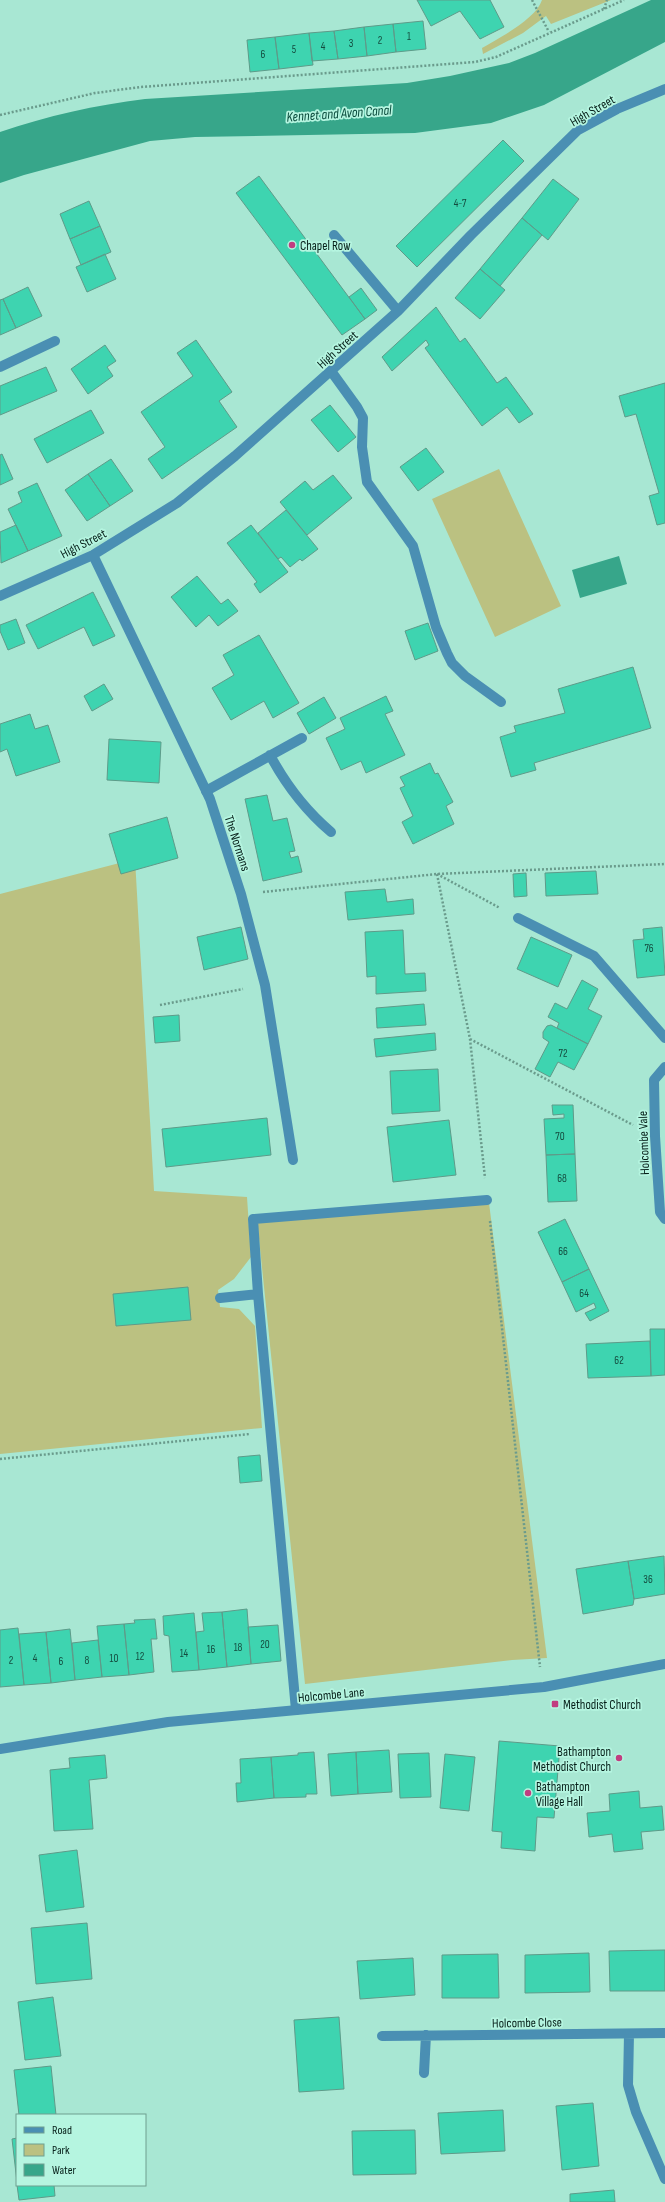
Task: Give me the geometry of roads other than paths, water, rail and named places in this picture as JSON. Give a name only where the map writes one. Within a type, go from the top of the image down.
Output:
[{"type":"street","name":"High Street","points":[[0,596],[93,555],[177,504],[236,456],[398,311],[471,235],[578,130],[617,108],[665,89]]},
{"type":"street","points":[[334,236],[398,311]]},
{"type":"street","points":[[0,367],[55,341]]},
{"type":"street","points":[[331,371],[358,407],[363,418],[362,447],[367,482],[413,546],[431,612],[452,663],[465,676],[501,702]]},
{"type":"street","name":"The Normans","points":[[93,555],[206,791],[241,894],[265,985],[293,1160]]},
{"type":"street","points":[[206,791],[302,738]]},
{"type":"street","points":[[270,755],[296,798],[331,832]]},
{"type":"street","points":[[518,918],[594,956],[665,1038]]},
{"type":"street","name":"Holcombe Vale","points":[[665,1067],[654,1080],[655,1136],[660,1212],[665,1219]]},
{"type":"street","points":[[296,1710],[270,1432],[253,1219],[487,1200]]},
{"type":"street","points":[[220,1298],[258,1294]]},
{"type":"street","name":"Holcombe Lane","points":[[0,1749],[168,1722],[544,1687],[665,1664]]},
{"type":"street","name":"Holcombe Close","points":[[382,2036],[665,2033]]},
{"type":"street","points":[[629,2034],[628,2084],[636,2112],[665,2179]]},
{"type":"street","points":[[424,2073],[426,2036]]},
{"type":"water","name":"Kennet and Avon Canal","points":[[651,0],[665,0],[665,42],[544,105],[491,123],[415,133],[195,137],[150,141],[24,175],[0,183],[0,132],[36,121],[108,104],[145,99],[407,83],[450,76],[509,63],[535,53]]},
{"type":"water","points":[[619,556],[627,584],[580,598],[572,570]]},
{"type":"place","name":"Chapel Row","points":[[292,245]]},
{"type":"place","name":"Methodist Church","points":[[555,1704]]},
{"type":"place","name":"Bathampton Methodist Church","points":[[619,1758]]},
{"type":"place","name":"Bathampton Village Hall","points":[[528,1793]]}]
